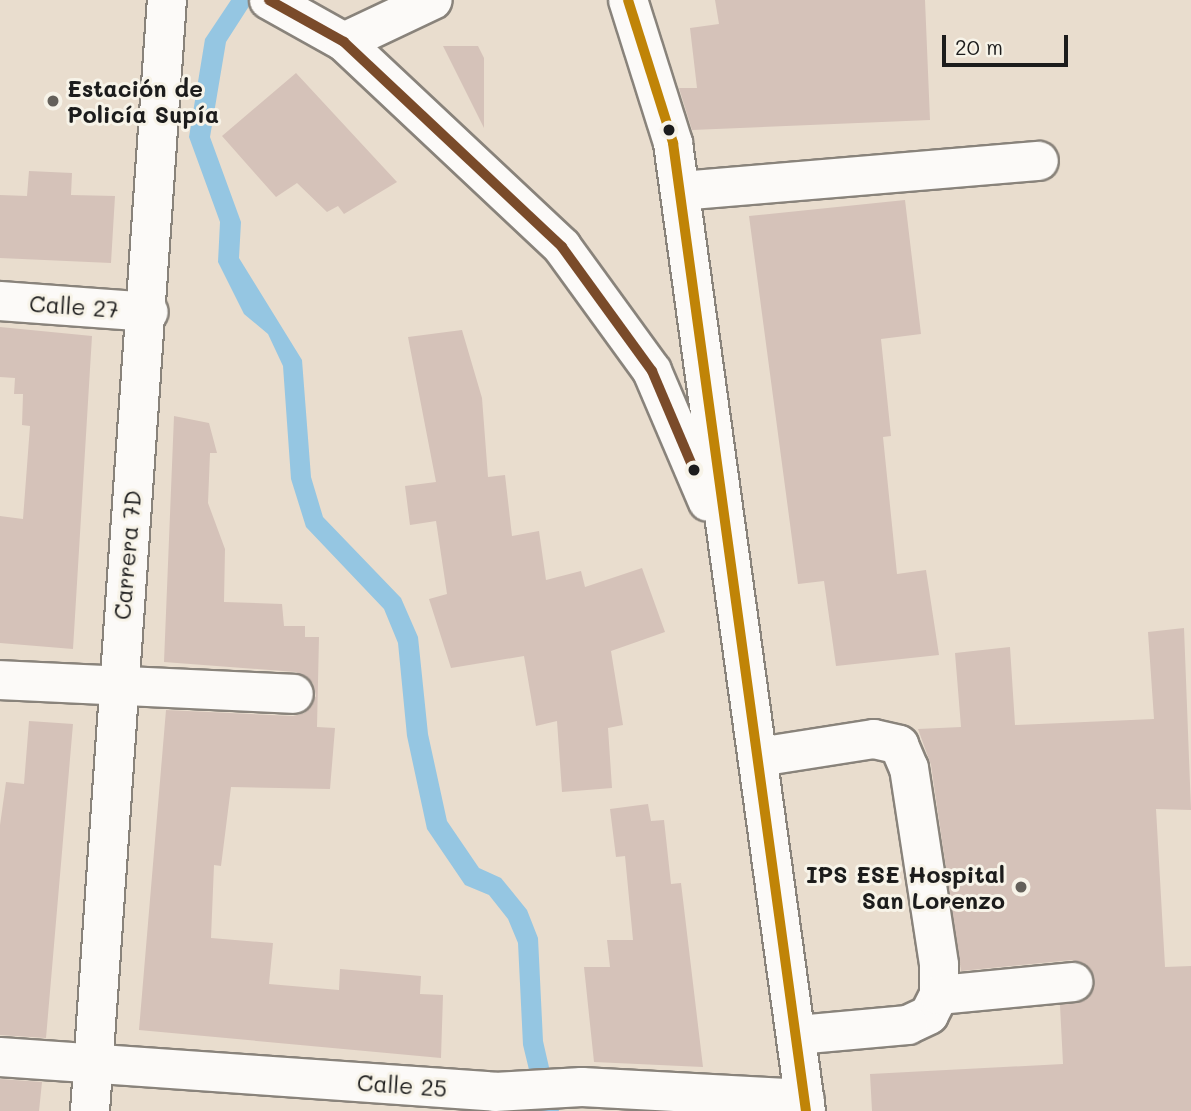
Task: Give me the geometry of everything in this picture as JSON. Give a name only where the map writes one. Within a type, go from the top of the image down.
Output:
[{"type":"street","name":"Carrera 7D","points":[[90,1111],[116,689],[149,312],[167,0]]},
{"type":"street","points":[[344,42],[433,0]]},
{"type":"street","points":[[628,0],[673,143],[727,549],[798,1035],[805,1105]]},
{"type":"street","points":[[278,5],[344,42],[562,247],[652,371],[727,549]]},
{"type":"street","points":[[680,191],[1038,161]]},
{"type":"street","name":"Calle 27","points":[[0,301],[149,312]]},
{"type":"street","points":[[0,680],[116,689],[294,694]]},
{"type":"street","points":[[759,757],[874,739],[899,745],[909,768],[939,995],[929,1015],[908,1025],[798,1035]]},
{"type":"street","points":[[939,995],[1073,982]]},
{"type":"street","name":"Calle 25","points":[[0,1057],[91,1062],[502,1098],[582,1087],[805,1105]]},
{"type":"water","points":[[231,0],[253,0],[226,42],[210,137],[241,222],[239,258],[302,360],[311,477],[323,517],[401,598],[418,637],[428,734],[447,821],[479,868],[501,878],[527,910],[538,938],[543,1041],[559,1111],[539,1111],[523,1045],[518,943],[508,919],[489,895],[465,885],[427,829],[407,736],[398,643],[384,609],[306,527],[291,479],[283,366],[268,334],[244,314],[218,262],[220,222],[189,137],[205,39]]},
{"type":"building","points":[[715,0],[925,0],[930,120],[692,130],[679,88],[697,88],[690,28],[719,24]]},
{"type":"building","points":[[443,46],[478,46],[484,58],[484,128]]},
{"type":"building","points":[[296,73],[397,182],[344,214],[338,206],[327,212],[297,183],[276,197],[222,136]]},
{"type":"building","points":[[29,171],[72,173],[71,195],[115,196],[111,263],[0,258],[0,195],[27,196]]},
{"type":"building","points":[[905,200],[921,334],[881,339],[891,436],[883,437],[897,574],[926,570],[939,655],[836,666],[824,581],[798,584],[749,216]]},
{"type":"building","points":[[0,327],[92,336],[73,649],[0,643],[0,516],[23,519],[30,426],[22,425],[23,394],[14,394],[15,378],[0,377]]},
{"type":"building","points":[[462,330],[482,398],[488,477],[505,475],[512,536],[539,531],[546,580],[581,571],[585,587],[642,568],[665,632],[611,651],[623,725],[608,728],[612,788],[562,792],[557,721],[536,726],[524,656],[451,668],[429,599],[447,594],[436,521],[410,525],[405,486],[436,482],[408,337]]},
{"type":"building","points":[[174,416],[209,423],[217,453],[210,453],[208,503],[225,549],[224,602],[282,604],[284,626],[305,626],[305,637],[319,637],[317,727],[335,728],[330,789],[231,787],[221,866],[214,865],[211,938],[273,943],[269,984],[339,990],[340,969],[421,976],[420,994],[443,995],[441,1058],[139,1030],[166,710],[293,716],[305,713],[316,696],[313,683],[296,672],[164,662]]},
{"type":"building","points":[[1184,628],[1191,810],[1156,809],[1165,967],[1191,966],[1191,1111],[872,1111],[870,1074],[1063,1064],[1060,1005],[1085,1000],[1093,990],[1090,969],[1072,960],[961,971],[931,765],[918,729],[961,727],[955,653],[1010,647],[1015,725],[1154,719],[1148,632]]},
{"type":"building","points":[[29,721],[73,724],[46,1038],[0,1035],[0,825],[6,782],[24,784]]},
{"type":"building","points":[[648,804],[651,821],[664,820],[671,884],[681,883],[703,1067],[594,1062],[584,967],[610,967],[607,940],[633,940],[625,856],[616,857],[610,809]]},
{"type":"building","points":[[0,1079],[42,1082],[39,1111],[0,1111]]},
{"type":"transit line","points":[[269,0],[344,42],[562,247],[652,371],[694,470]]},
{"type":"transit line","points":[[628,0],[673,143],[806,1111]]},
{"type":"place","name":"Estación de Policía Supía","points":[[53,101]]},
{"type":"place","name":"IPS ESE Hospital San Lorenzo","points":[[1021,887]]}]
